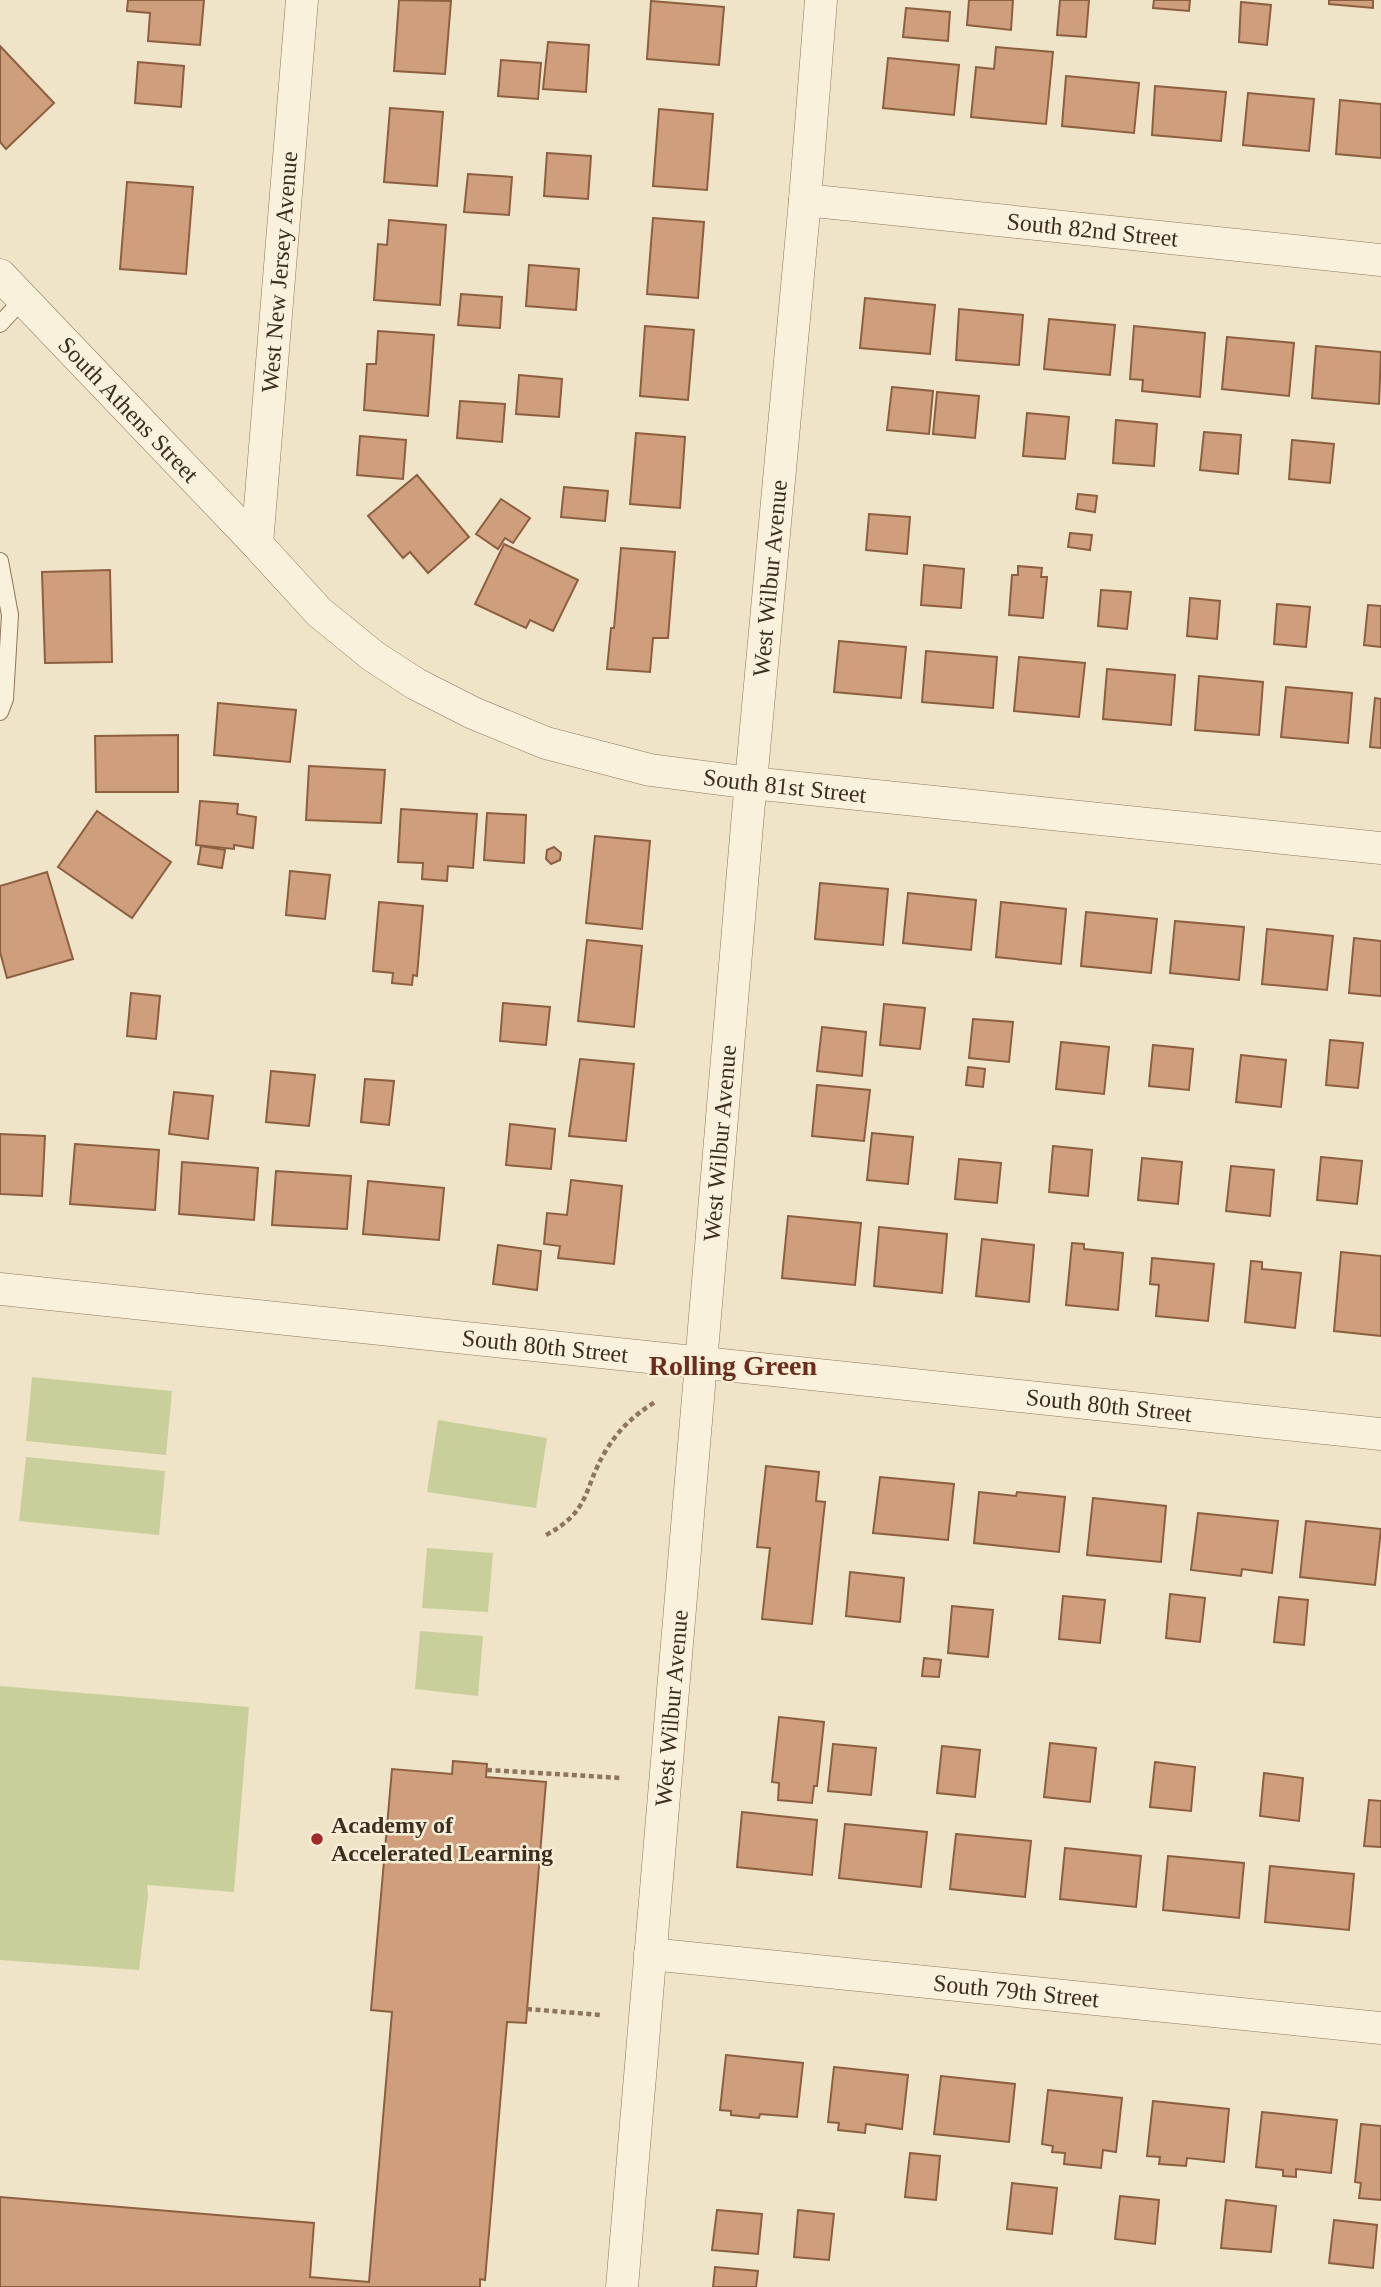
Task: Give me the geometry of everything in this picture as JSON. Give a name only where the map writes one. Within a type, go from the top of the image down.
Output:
[{"type":"street","name":"West New Jersey Avenue","points":[[257,544],[302,0]]},
{"type":"street","name":"West Wilbur Avenue","points":[[622,2287],[821,0]]},
{"type":"street","name":"South 82nd Street","points":[[805,200],[1381,260]]},
{"type":"street","name":"South Athens Street","points":[[0,275],[257,544]]},
{"type":"street","name":"South 81st Street","points":[[257,544],[319,612],[373,656],[416,684],[473,713],[546,743],[650,770],[751,783],[1381,848]]},
{"type":"street","name":"South 80th Street","points":[[0,1289],[1381,1434]]},
{"type":"street","name":"South 79th Street","points":[[650,1954],[1381,2028]]},
{"type":"lane","points":[[0,324],[23,299]]},
{"type":"lane","points":[[0,561],[10,615],[5,699],[0,712]]},
{"type":"path","points":[[546,1535],[561,1527],[578,1510],[591,1488],[603,1455],[615,1436],[630,1418],[655,1402]]},
{"type":"path","points":[[487,1770],[621,1778]]},
{"type":"path","points":[[527,2009],[601,2015]]},
{"type":"green space","points":[[32,1377],[172,1391],[166,1455],[26,1441]]},
{"type":"green space","points":[[438,1420],[547,1438],[536,1508],[427,1492]]},
{"type":"green space","points":[[26,1457],[165,1471],[159,1535],[19,1521]]},
{"type":"green space","points":[[427,1548],[493,1553],[488,1612],[422,1608]]},
{"type":"green space","points":[[420,1631],[483,1636],[478,1696],[415,1689]]},
{"type":"green space","points":[[0,1686],[249,1707],[234,1892],[147,1885],[139,1970],[0,1960]]},
{"type":"building","points":[[128,0],[204,0],[200,45],[148,41],[150,13],[127,11]]},
{"type":"building","points":[[399,0],[451,1],[445,74],[394,71]]},
{"type":"building","points":[[969,0],[1013,0],[1011,30],[967,25]]},
{"type":"building","points":[[1060,0],[1089,0],[1086,37],[1057,35]]},
{"type":"building","points":[[1154,0],[1190,0],[1189,11],[1153,8]]},
{"type":"building","points":[[1329,0],[1373,0],[1373,8],[1329,4]]},
{"type":"building","points":[[651,1],[724,7],[719,65],[647,59]]},
{"type":"building","points":[[1241,2],[1271,5],[1267,45],[1239,42]]},
{"type":"building","points":[[906,8],[950,12],[948,41],[903,37]]},
{"type":"building","points":[[548,42],[589,45],[586,92],[543,89]]},
{"type":"building","points":[[0,46],[54,103],[6,149],[0,142]]},
{"type":"building","points":[[996,47],[1053,52],[1046,124],[971,117],[976,67],[994,69]]},
{"type":"building","points":[[888,58],[959,65],[954,115],[883,108]]},
{"type":"building","points":[[501,60],[541,63],[538,99],[498,96]]},
{"type":"building","points":[[138,62],[184,66],[181,107],[135,103]]},
{"type":"building","points":[[1066,76],[1139,83],[1134,133],[1062,126]]},
{"type":"building","points":[[1155,86],[1226,92],[1221,141],[1152,135]]},
{"type":"building","points":[[1248,93],[1314,99],[1309,151],[1243,145]]},
{"type":"building","points":[[1340,100],[1381,104],[1381,158],[1336,154]]},
{"type":"building","points":[[390,108],[443,112],[437,186],[384,182]]},
{"type":"building","points":[[659,109],[713,114],[707,190],[653,186]]},
{"type":"building","points":[[547,153],[591,156],[588,199],[544,196]]},
{"type":"building","points":[[468,174],[512,177],[509,215],[464,212]]},
{"type":"building","points":[[127,182],[193,187],[186,274],[120,269]]},
{"type":"building","points":[[653,218],[704,222],[698,298],[647,294]]},
{"type":"building","points":[[389,220],[446,225],[440,305],[374,300],[378,244],[387,245]]},
{"type":"building","points":[[529,265],[579,269],[576,310],[526,306]]},
{"type":"building","points":[[461,294],[502,297],[500,328],[458,325]]},
{"type":"building","points":[[865,298],[935,305],[930,354],[860,348]]},
{"type":"building","points":[[959,309],[1023,315],[1019,365],[956,360]]},
{"type":"building","points":[[1049,319],[1115,325],[1110,375],[1044,369]]},
{"type":"building","points":[[645,326],[694,330],[688,400],[640,396]]},
{"type":"building","points":[[1134,326],[1205,333],[1200,397],[1142,391],[1143,380],[1130,379]]},
{"type":"building","points":[[378,331],[434,335],[428,416],[364,410],[367,364],[376,364]]},
{"type":"building","points":[[1227,337],[1294,343],[1289,396],[1222,389]]},
{"type":"building","points":[[1316,346],[1381,352],[1379,404],[1312,398]]},
{"type":"building","points":[[519,375],[562,379],[559,417],[516,414]]},
{"type":"building","points":[[892,387],[933,391],[929,434],[887,430]]},
{"type":"building","points":[[937,392],[979,396],[975,438],[933,434]]},
{"type":"building","points":[[460,401],[505,404],[502,442],[457,438]]},
{"type":"building","points":[[1027,413],[1069,417],[1065,459],[1023,456]]},
{"type":"building","points":[[1116,420],[1157,424],[1154,466],[1113,463]]},
{"type":"building","points":[[1204,432],[1241,435],[1238,474],[1200,470]]},
{"type":"building","points":[[636,433],[685,437],[680,508],[630,504]]},
{"type":"building","points":[[360,436],[406,440],[403,479],[357,475]]},
{"type":"building","points":[[1292,440],[1334,444],[1330,483],[1289,479]]},
{"type":"building","points":[[417,475],[469,537],[428,573],[410,552],[403,558],[368,516]]},
{"type":"building","points":[[564,487],[608,491],[605,521],[561,517]]},
{"type":"building","points":[[1078,494],[1097,496],[1095,512],[1076,509]]},
{"type":"building","points":[[501,499],[530,518],[513,543],[505,538],[498,549],[476,534]]},
{"type":"building","points":[[869,514],[910,517],[907,554],[866,550]]},
{"type":"building","points":[[1070,533],[1092,535],[1090,550],[1068,547]]},
{"type":"building","points":[[504,544],[578,580],[553,631],[530,620],[526,628],[475,604]]},
{"type":"building","points":[[621,548],[675,552],[668,638],[653,638],[650,672],[607,669],[611,628],[614,628]]},
{"type":"building","points":[[924,565],[964,569],[961,608],[921,605]]},
{"type":"building","points":[[1018,566],[1042,568],[1041,577],[1047,577],[1043,618],[1009,615],[1012,575],[1018,575]]},
{"type":"building","points":[[110,570],[112,662],[45,663],[42,572]]},
{"type":"building","points":[[1101,590],[1131,592],[1127,629],[1098,626]]},
{"type":"building","points":[[1190,598],[1220,601],[1217,639],[1187,636]]},
{"type":"building","points":[[1277,604],[1310,607],[1306,647],[1274,644]]},
{"type":"building","points":[[1368,605],[1381,606],[1381,647],[1364,645]]},
{"type":"building","points":[[839,641],[906,647],[901,698],[834,692]]},
{"type":"building","points":[[926,651],[997,657],[993,708],[922,702]]},
{"type":"building","points":[[1019,657],[1085,663],[1079,717],[1014,711]]},
{"type":"building","points":[[1107,669],[1175,675],[1171,725],[1103,719]]},
{"type":"building","points":[[1199,676],[1263,682],[1259,735],[1195,730]]},
{"type":"building","points":[[1286,687],[1352,693],[1348,743],[1281,737]]},
{"type":"building","points":[[1375,698],[1381,699],[1381,748],[1370,747]]},
{"type":"building","points":[[218,703],[296,710],[290,762],[214,755]]},
{"type":"building","points":[[178,735],[178,792],[96,792],[95,736]]},
{"type":"building","points":[[309,766],[385,770],[381,823],[306,820]]},
{"type":"building","points":[[200,801],[238,804],[237,814],[256,817],[253,848],[196,845]]},
{"type":"building","points":[[401,809],[477,814],[473,868],[448,866],[447,881],[422,879],[423,863],[398,862]]},
{"type":"building","points":[[97,811],[171,862],[132,918],[58,867]]},
{"type":"building","points":[[487,813],[526,815],[524,863],[484,860]]},
{"type":"building","points":[[595,836],[650,841],[642,929],[586,923]]},
{"type":"building","points":[[201,846],[225,850],[222,868],[198,864]]},
{"type":"building","points":[[554,847],[561,853],[560,860],[551,864],[546,859],[547,850]]},
{"type":"building","points":[[290,871],[330,875],[325,919],[286,915]]},
{"type":"building","points":[[47,872],[73,959],[7,978],[0,952],[0,886]]},
{"type":"building","points":[[820,883],[888,889],[883,945],[815,939]]},
{"type":"building","points":[[908,893],[976,900],[971,950],[903,943]]},
{"type":"building","points":[[379,902],[423,906],[417,976],[413,975],[412,985],[392,983],[393,973],[373,971]]},
{"type":"building","points":[[1001,902],[1066,909],[1061,964],[996,957]]},
{"type":"building","points":[[1086,912],[1157,919],[1151,973],[1081,966]]},
{"type":"building","points":[[1175,921],[1244,927],[1239,980],[1170,973]]},
{"type":"building","points":[[1267,929],[1333,936],[1327,990],[1262,984]]},
{"type":"building","points":[[1354,938],[1381,941],[1381,996],[1349,993]]},
{"type":"building","points":[[587,940],[642,946],[634,1027],[578,1021]]},
{"type":"building","points":[[131,993],[160,996],[156,1039],[127,1036]]},
{"type":"building","points":[[503,1003],[550,1007],[546,1045],[500,1041]]},
{"type":"building","points":[[884,1004],[925,1008],[920,1049],[880,1045]]},
{"type":"building","points":[[973,1019],[1013,1022],[1009,1062],[969,1058]]},
{"type":"building","points":[[822,1027],[866,1032],[862,1076],[817,1071]]},
{"type":"building","points":[[1330,1040],[1363,1043],[1358,1088],[1326,1085]]},
{"type":"building","points":[[1061,1042],[1109,1047],[1104,1094],[1056,1089]]},
{"type":"building","points":[[1153,1045],[1193,1049],[1189,1090],[1149,1086]]},
{"type":"building","points":[[1241,1055],[1286,1060],[1281,1107],[1236,1102]]},
{"type":"building","points":[[580,1059],[634,1064],[626,1141],[569,1136]]},
{"type":"building","points":[[968,1067],[985,1069],[983,1087],[966,1085]]},
{"type":"building","points":[[271,1071],[315,1075],[309,1126],[266,1122]]},
{"type":"building","points":[[365,1079],[394,1081],[389,1125],[361,1122]]},
{"type":"building","points":[[817,1085],[870,1090],[864,1141],[812,1136]]},
{"type":"building","points":[[174,1092],[213,1096],[208,1139],[169,1134]]},
{"type":"building","points":[[510,1124],[555,1129],[551,1169],[506,1165]]},
{"type":"building","points":[[872,1133],[913,1137],[908,1184],[867,1180]]},
{"type":"building","points":[[0,1134],[45,1136],[42,1196],[0,1194]]},
{"type":"building","points":[[75,1144],[159,1150],[155,1210],[70,1204]]},
{"type":"building","points":[[1053,1146],[1092,1150],[1088,1196],[1049,1192]]},
{"type":"building","points":[[1321,1157],[1362,1161],[1357,1204],[1317,1200]]},
{"type":"building","points":[[1142,1158],[1182,1162],[1178,1204],[1138,1200]]},
{"type":"building","points":[[959,1159],[1001,1163],[997,1203],[955,1199]]},
{"type":"building","points":[[182,1162],[258,1168],[254,1220],[179,1214]]},
{"type":"building","points":[[1231,1166],[1274,1170],[1270,1216],[1226,1211]]},
{"type":"building","points":[[276,1171],[351,1176],[347,1229],[272,1225]]},
{"type":"building","points":[[571,1180],[622,1186],[614,1264],[558,1258],[560,1246],[544,1244],[547,1213],[567,1215]]},
{"type":"building","points":[[368,1181],[444,1188],[439,1240],[363,1234]]},
{"type":"building","points":[[788,1216],[861,1223],[855,1285],[782,1278]]},
{"type":"building","points":[[879,1227],[947,1234],[942,1293],[874,1286]]},
{"type":"building","points":[[982,1239],[1034,1245],[1029,1302],[976,1296]]},
{"type":"building","points":[[1072,1243],[1084,1244],[1084,1249],[1123,1253],[1118,1310],[1066,1305]]},
{"type":"building","points":[[498,1245],[541,1251],[537,1290],[493,1284]]},
{"type":"building","points":[[1341,1252],[1381,1256],[1381,1336],[1334,1331]]},
{"type":"building","points":[[1152,1258],[1214,1264],[1208,1321],[1156,1316],[1159,1285],[1150,1284]]},
{"type":"building","points":[[1251,1261],[1262,1262],[1262,1269],[1301,1273],[1295,1328],[1245,1322]]},
{"type":"building","points":[[766,1466],[819,1472],[816,1501],[825,1502],[812,1624],[762,1619],[770,1548],[757,1547]]},
{"type":"building","points":[[880,1477],[954,1484],[948,1540],[873,1533]]},
{"type":"building","points":[[979,1492],[1016,1496],[1017,1492],[1065,1497],[1059,1552],[974,1543]]},
{"type":"building","points":[[1093,1498],[1166,1506],[1161,1562],[1087,1555]]},
{"type":"building","points":[[1198,1513],[1278,1521],[1272,1573],[1242,1569],[1241,1576],[1191,1570]]},
{"type":"building","points":[[1306,1521],[1381,1529],[1375,1585],[1300,1577]]},
{"type":"building","points":[[850,1572],[904,1578],[900,1622],[846,1616]]},
{"type":"building","points":[[1170,1594],[1205,1598],[1200,1642],[1166,1638]]},
{"type":"building","points":[[1063,1596],[1105,1600],[1100,1643],[1059,1639]]},
{"type":"building","points":[[1279,1597],[1308,1600],[1304,1645],[1274,1642]]},
{"type":"building","points":[[952,1606],[993,1610],[988,1657],[948,1653]]},
{"type":"building","points":[[924,1658],[941,1660],[939,1677],[922,1676]]},
{"type":"building","points":[[779,1717],[824,1722],[817,1786],[814,1786],[812,1803],[778,1800],[779,1783],[772,1782]]},
{"type":"building","points":[[1050,1743],[1096,1748],[1090,1802],[1044,1797]]},
{"type":"building","points":[[833,1744],[876,1748],[871,1795],[828,1791]]},
{"type":"building","points":[[942,1746],[980,1750],[975,1797],[937,1793]]},
{"type":"building","points":[[453,1761],[487,1764],[486,1777],[546,1782],[526,2023],[507,2022],[485,2280],[480,2279],[480,2287],[0,2287],[0,2197],[314,2223],[310,2277],[369,2282],[392,2012],[371,2010],[392,1769],[452,1774]]},
{"type":"building","points":[[1155,1762],[1195,1767],[1191,1811],[1150,1807]]},
{"type":"building","points":[[1264,1773],[1303,1778],[1299,1821],[1260,1816]]},
{"type":"building","points":[[1369,1800],[1381,1801],[1381,1847],[1364,1846]]},
{"type":"building","points":[[742,1812],[817,1820],[812,1875],[737,1867]]},
{"type":"building","points":[[845,1824],[927,1832],[921,1887],[839,1878]]},
{"type":"building","points":[[956,1834],[1031,1841],[1025,1897],[950,1889]]},
{"type":"building","points":[[1065,1848],[1141,1856],[1136,1907],[1060,1899]]},
{"type":"building","points":[[1168,1856],[1244,1863],[1239,1918],[1163,1910]]},
{"type":"building","points":[[1270,1866],[1354,1874],[1349,1930],[1265,1922]]},
{"type":"building","points":[[726,2055],[803,2063],[797,2117],[760,2114],[759,2118],[731,2115],[731,2111],[720,2110]]},
{"type":"building","points":[[834,2067],[908,2075],[902,2129],[866,2124],[865,2133],[838,2130],[839,2123],[828,2122]]},
{"type":"building","points":[[941,2076],[1015,2084],[1009,2142],[934,2134]]},
{"type":"building","points":[[1048,2090],[1122,2098],[1116,2152],[1103,2150],[1101,2168],[1064,2164],[1065,2153],[1052,2152],[1053,2146],[1042,2144]]},
{"type":"building","points":[[1153,2101],[1229,2109],[1224,2162],[1187,2158],[1186,2166],[1159,2164],[1160,2157],[1147,2156]]},
{"type":"building","points":[[1262,2112],[1337,2120],[1331,2173],[1296,2169],[1296,2177],[1283,2176],[1283,2170],[1256,2167]]},
{"type":"building","points":[[1361,2124],[1381,2126],[1381,2200],[1359,2198],[1361,2183],[1355,2182]]},
{"type":"building","points":[[910,2153],[940,2156],[936,2200],[905,2197]]},
{"type":"building","points":[[1012,2183],[1057,2188],[1052,2234],[1007,2229]]},
{"type":"building","points":[[1120,2196],[1159,2200],[1155,2244],[1115,2239]]},
{"type":"building","points":[[1226,2200],[1276,2206],[1271,2252],[1221,2248]]},
{"type":"building","points":[[717,2210],[762,2214],[758,2254],[712,2250]]},
{"type":"building","points":[[798,2210],[834,2214],[829,2260],[794,2257]]},
{"type":"building","points":[[1334,2220],[1377,2225],[1373,2268],[1329,2263]]},
{"type":"building","points":[[715,2267],[758,2271],[756,2287],[713,2287]]},
{"type":"place","name":"Academy of Accelerated Learning","points":[[317,1839]]},
{"type":"district","name":"Rolling Green","points":[[733,1365]]}]
